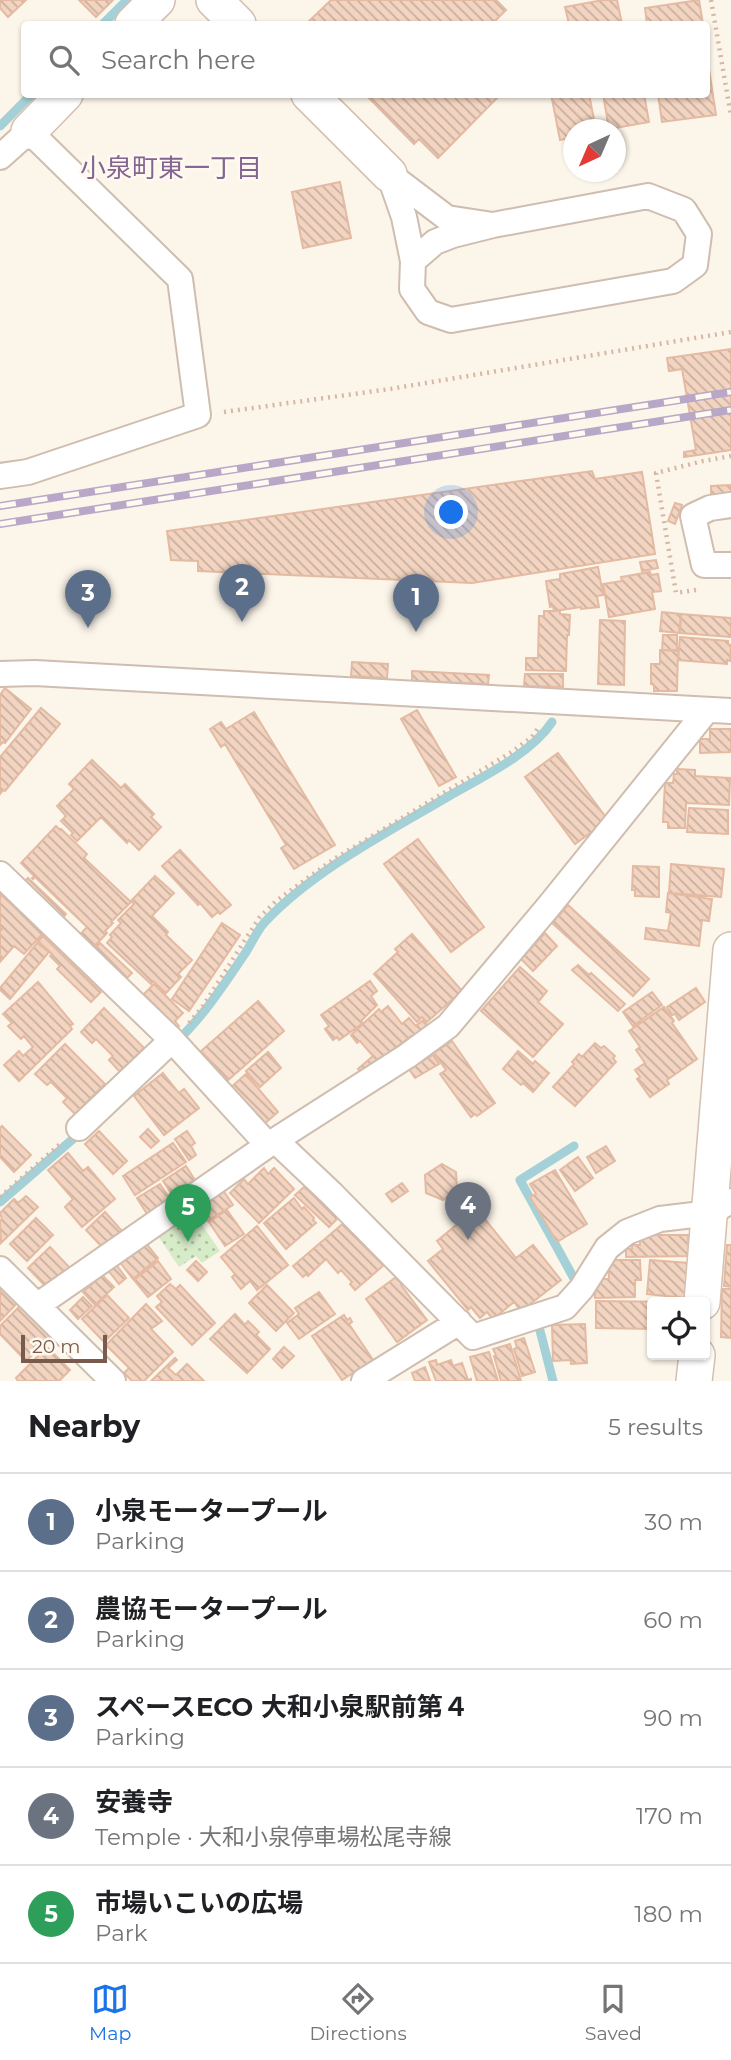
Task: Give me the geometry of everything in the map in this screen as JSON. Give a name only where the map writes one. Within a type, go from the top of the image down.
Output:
[{"type":"main road","points":[[136,21],[157,0]]},
{"type":"main road","points":[[214,0],[235,21]]},
{"type":"main road","points":[[29,131],[61,98]]},
{"type":"main road","points":[[313,98],[388,174]]},
{"type":"main road","points":[[703,1297],[720,1207],[731,950]]},
{"type":"main road","points":[[694,1381],[696,1360]]},
{"type":"street","points":[[0,157],[29,131],[180,279],[198,415],[28,472],[0,476]]},
{"type":"street","points":[[388,174],[447,218],[494,225]]},
{"type":"street","points":[[388,174],[404,217],[413,261],[412,289],[428,313],[451,320],[673,281],[695,265],[699,234],[684,210],[648,196],[453,235],[435,242],[413,261]]},
{"type":"street","points":[[728,509],[710,508],[693,516],[704,565],[729,563]]},
{"type":"street","points":[[0,674],[35,673],[719,710]]},
{"type":"street","points":[[38,1305],[272,1143],[407,1056],[447,1026],[719,710]]},
{"type":"street","points":[[0,874],[175,1044],[272,1143],[332,1194],[473,1337],[565,1307],[582,1287],[607,1248],[627,1232],[660,1219],[720,1207]]},
{"type":"street","points":[[79,1128],[175,1044]]},
{"type":"street","points":[[0,1269],[113,1381]]},
{"type":"street","points":[[364,1381],[459,1322]]},
{"type":"path","points":[[711,0],[731,116]]},
{"type":"path","points":[[198,415],[390,389],[731,332]]},
{"type":"path","points":[[656,474],[731,456]]},
{"type":"path","points":[[175,1044],[203,1006],[259,918],[276,901],[334,859],[532,737],[544,720],[547,700]]},
{"type":"path","points":[[0,1197],[79,1128]]},
{"type":"green space","points":[[191,1209],[220,1251],[202,1263],[196,1256],[179,1267],[156,1233]]},
{"type":"building","points":[[0,0],[26,0],[8,17],[0,8]]},
{"type":"building","points":[[79,0],[113,0],[96,17]]},
{"type":"building","points":[[331,0],[496,0],[506,10],[495,21],[309,21]]},
{"type":"building","points":[[617,0],[621,21],[568,21],[565,7]]},
{"type":"building","points":[[699,0],[702,21],[647,21],[645,8]]},
{"type":"building","points":[[710,76],[716,115],[662,122],[659,98],[710,98]]},
{"type":"building","points":[[369,98],[497,98],[438,158],[419,139],[414,144]]},
{"type":"building","points":[[552,98],[590,98],[594,119],[563,119],[563,139],[560,140]]},
{"type":"building","points":[[604,98],[645,98],[649,122],[626,126],[626,119],[607,119]]},
{"type":"building","points":[[340,182],[351,238],[303,248],[292,192]]},
{"type":"building","points":[[731,349],[731,450],[684,457],[684,452],[696,450],[682,369],[669,371],[667,358]]},
{"type":"building","points":[[592,471],[595,479],[642,472],[655,554],[472,583],[198,571],[198,561],[171,560],[167,531]]},
{"type":"building","points":[[731,485],[731,493],[711,495],[711,486]]},
{"type":"building","points":[[675,503],[682,505],[675,524],[668,521]]},
{"type":"building","points":[[656,560],[658,568],[642,571],[640,562]]},
{"type":"building","points":[[598,567],[603,595],[597,596],[599,607],[554,611],[553,606],[550,607],[546,581],[560,579],[560,574]]},
{"type":"building","points":[[650,572],[651,575],[658,574],[661,591],[652,592],[655,609],[609,617],[603,584],[622,581],[621,577]]},
{"type":"building","points":[[544,611],[560,611],[560,614],[570,615],[566,671],[526,670],[526,658],[538,658],[539,616],[544,616]]},
{"type":"building","points":[[662,612],[681,614],[679,633],[660,631]]},
{"type":"building","points":[[681,614],[731,618],[731,637],[680,633]]},
{"type":"building","points":[[600,620],[625,621],[624,685],[598,684]]},
{"type":"building","points":[[663,635],[677,635],[677,650],[662,650]]},
{"type":"building","points":[[680,637],[728,641],[731,645],[730,661],[727,660],[727,664],[678,660]]},
{"type":"building","points":[[660,650],[678,651],[677,691],[654,691],[654,685],[651,684],[651,664],[660,664]]},
{"type":"building","points":[[352,662],[388,664],[387,678],[351,676]]},
{"type":"building","points":[[412,671],[489,675],[488,684],[412,681]]},
{"type":"building","points":[[525,674],[563,674],[563,687],[524,686]]},
{"type":"building","points":[[5,688],[31,709],[5,743],[0,745],[0,695]]},
{"type":"building","points":[[41,708],[60,724],[0,794],[0,757]]},
{"type":"building","points":[[417,710],[456,777],[439,786],[401,719]]},
{"type":"building","points":[[254,712],[335,845],[294,869],[281,848],[286,845],[225,744],[221,747],[210,729],[221,722],[226,729]]},
{"type":"building","points":[[710,729],[731,729],[731,752],[700,753],[700,739],[710,739]]},
{"type":"building","points":[[558,753],[608,820],[575,844],[525,777]]},
{"type":"building","points":[[92,760],[121,788],[125,784],[154,814],[151,817],[161,827],[139,850],[129,840],[127,843],[101,817],[77,841],[61,821],[66,816],[57,806],[74,789],[69,784]]},
{"type":"building","points":[[677,769],[695,770],[695,776],[730,778],[729,805],[686,803],[685,828],[668,828],[668,822],[663,822],[665,783],[673,783]]},
{"type":"building","points":[[689,808],[728,810],[728,834],[687,832]]},
{"type":"building","points":[[56,826],[87,854],[84,858],[131,902],[111,922],[113,923],[105,931],[107,933],[90,951],[77,938],[87,927],[35,877],[33,879],[34,876],[21,863]]},
{"type":"building","points":[[418,839],[484,927],[451,952],[384,864]]},
{"type":"building","points":[[180,850],[231,905],[220,914],[218,912],[212,917],[162,866]]},
{"type":"building","points":[[671,864],[724,869],[721,897],[669,893]]},
{"type":"building","points":[[633,866],[659,867],[659,897],[635,896],[635,890],[632,890]]},
{"type":"building","points":[[155,876],[174,893],[152,916],[168,932],[166,935],[192,960],[178,974],[181,977],[166,993],[153,981],[151,984],[107,943],[112,937],[110,935],[121,923],[118,920],[134,904],[131,901]]},
{"type":"building","points":[[28,878],[66,914],[60,921],[22,884]]},
{"type":"building","points":[[668,893],[712,899],[709,921],[702,920],[699,946],[645,939],[646,928],[668,931],[671,913],[666,912]]},
{"type":"building","points":[[0,894],[44,932],[24,954],[14,946],[0,962],[2,929]]},
{"type":"building","points":[[568,905],[649,979],[633,996],[552,923]]},
{"type":"building","points":[[222,923],[240,935],[189,1011],[172,999]]},
{"type":"building","points":[[545,933],[557,946],[533,971],[521,959]]},
{"type":"building","points":[[412,934],[462,991],[427,1022],[422,1017],[417,1022],[374,974],[398,952],[395,949]]},
{"type":"building","points":[[43,936],[101,992],[91,1002],[57,969],[60,966],[50,956],[52,954],[38,941]]},
{"type":"building","points":[[37,943],[49,952],[10,999],[0,988]]},
{"type":"building","points":[[100,943],[132,973],[123,982],[92,952]]},
{"type":"building","points":[[578,965],[589,975],[591,973],[625,1004],[618,1011],[572,970]]},
{"type":"building","points":[[520,967],[547,991],[538,1002],[563,1024],[533,1057],[481,1011]]},
{"type":"building","points":[[370,981],[377,991],[371,996],[377,1005],[361,1021],[363,1023],[339,1040],[337,1037],[333,1040],[325,1029],[329,1026],[321,1015]]},
{"type":"building","points":[[38,982],[73,1024],[70,1026],[72,1029],[19,1081],[4,1065],[19,1051],[23,1056],[33,1047],[24,1036],[21,1039],[8,1026],[12,1023],[3,1014]]},
{"type":"building","points":[[154,984],[183,1013],[175,1021],[179,1026],[172,1032],[138,1000]]},
{"type":"building","points":[[696,988],[705,1002],[679,1020],[667,1007]]},
{"type":"building","points":[[652,992],[662,1005],[633,1026],[623,1012]]},
{"type":"building","points":[[258,1001],[284,1031],[227,1081],[201,1051]]},
{"type":"building","points":[[388,1006],[402,1024],[409,1018],[416,1026],[423,1020],[428,1026],[362,1074],[358,1069],[373,1056],[351,1035],[379,1009],[381,1012]]},
{"type":"building","points":[[664,1007],[697,1059],[667,1080],[669,1084],[650,1097],[637,1079],[640,1077],[635,1070],[645,1063],[636,1050],[640,1047],[629,1031]]},
{"type":"building","points":[[104,1008],[144,1048],[120,1072],[109,1060],[113,1056],[96,1039],[92,1043],[81,1032]]},
{"type":"building","points":[[452,1041],[495,1103],[477,1116],[475,1114],[471,1117],[440,1074],[446,1070],[434,1053]]},
{"type":"building","points":[[595,1043],[601,1048],[604,1046],[615,1056],[613,1058],[616,1062],[575,1106],[553,1087],[574,1064],[572,1062],[579,1054],[582,1057]]},
{"type":"building","points":[[65,1044],[105,1084],[75,1114],[63,1102],[67,1098],[51,1082],[47,1085],[35,1074]]},
{"type":"building","points":[[518,1051],[549,1073],[533,1092],[503,1069]]},
{"type":"building","points":[[268,1052],[281,1068],[260,1087],[246,1071]]},
{"type":"building","points":[[433,1055],[439,1064],[415,1078],[409,1069]]},
{"type":"building","points":[[163,1073],[179,1093],[184,1089],[199,1108],[164,1135],[134,1096]]},
{"type":"building","points":[[246,1074],[278,1112],[263,1125],[230,1088]]},
{"type":"building","points":[[2,1126],[31,1155],[14,1172],[0,1157]]},
{"type":"building","points":[[148,1129],[159,1141],[151,1148],[140,1137]]},
{"type":"building","points":[[99,1131],[127,1161],[113,1174],[85,1144]]},
{"type":"building","points":[[187,1131],[195,1143],[191,1146],[196,1155],[189,1160],[175,1139]]},
{"type":"building","points":[[173,1143],[186,1162],[135,1195],[123,1176]]},
{"type":"building","points":[[606,1146],[615,1161],[596,1173],[587,1157]]},
{"type":"building","points":[[68,1153],[83,1171],[88,1167],[115,1199],[82,1227],[65,1207],[73,1199],[48,1170]]},
{"type":"building","points":[[578,1157],[593,1178],[575,1191],[560,1170]]},
{"type":"building","points":[[442,1164],[456,1172],[457,1189],[443,1200],[426,1193],[425,1175]]},
{"type":"building","points":[[186,1166],[198,1185],[176,1200],[163,1181]]},
{"type":"building","points":[[264,1168],[268,1174],[274,1168],[294,1189],[259,1223],[230,1193],[244,1179],[248,1184]]},
{"type":"building","points":[[555,1170],[587,1224],[557,1242],[530,1197],[536,1194],[530,1184]]},
{"type":"building","points":[[402,1183],[408,1191],[392,1202],[386,1194]]},
{"type":"building","points":[[160,1184],[172,1202],[149,1217],[137,1198]]},
{"type":"building","points":[[308,1187],[339,1217],[329,1227],[295,1195]]},
{"type":"building","points":[[223,1190],[233,1205],[207,1221],[197,1206]]},
{"type":"building","points":[[26,1196],[38,1207],[1,1243],[0,1213],[14,1199],[18,1203]]},
{"type":"building","points":[[294,1198],[316,1223],[286,1249],[264,1223]]},
{"type":"building","points":[[227,1210],[244,1234],[225,1246],[209,1222]]},
{"type":"building","points":[[105,1212],[122,1231],[103,1248],[86,1230]]},
{"type":"building","points":[[36,1218],[53,1235],[27,1261],[10,1244]]},
{"type":"building","points":[[485,1219],[516,1258],[533,1245],[561,1280],[521,1311],[514,1302],[493,1319],[487,1312],[480,1318],[471,1307],[468,1310],[428,1261],[443,1249],[437,1241],[461,1221],[469,1231]]},
{"type":"building","points":[[346,1221],[384,1265],[355,1290],[350,1284],[352,1282],[341,1270],[338,1273],[326,1259],[308,1276],[306,1274],[303,1277],[293,1266]]},
{"type":"building","points":[[257,1226],[288,1265],[257,1290],[250,1281],[241,1289],[232,1277],[235,1274],[221,1257]]},
{"type":"building","points":[[648,1235],[688,1235],[689,1256],[626,1257],[626,1249],[632,1249],[632,1245],[640,1245],[640,1238],[648,1238]]},
{"type":"building","points":[[144,1241],[158,1258],[133,1279],[119,1261]]},
{"type":"building","points":[[727,1245],[731,1245],[731,1287],[724,1286]]},
{"type":"building","points":[[50,1247],[70,1268],[48,1289],[28,1268]]},
{"type":"building","points":[[608,1260],[640,1260],[641,1280],[635,1280],[635,1297],[595,1298],[595,1279],[609,1279]]},
{"type":"building","points":[[650,1260],[689,1263],[686,1297],[647,1294]]},
{"type":"building","points":[[158,1261],[171,1279],[148,1297],[134,1280]]},
{"type":"building","points":[[196,1261],[207,1272],[198,1281],[187,1270]]},
{"type":"building","points":[[115,1263],[126,1278],[119,1284],[107,1269]]},
{"type":"building","points":[[102,1275],[114,1287],[95,1305],[83,1292]]},
{"type":"building","points":[[399,1275],[405,1283],[401,1285],[427,1320],[397,1342],[366,1299]]},
{"type":"building","points":[[0,1282],[19,1301],[0,1321]]},
{"type":"building","points":[[170,1284],[176,1289],[180,1285],[215,1323],[192,1345],[156,1307],[162,1302],[157,1296]]},
{"type":"building","points":[[267,1285],[294,1313],[276,1331],[249,1303]]},
{"type":"building","points":[[722,1289],[731,1289],[731,1338],[721,1337]]},
{"type":"building","points":[[319,1292],[335,1314],[299,1339],[287,1323],[299,1314],[295,1308]]},
{"type":"building","points":[[107,1295],[129,1318],[104,1342],[82,1319]]},
{"type":"building","points":[[83,1297],[92,1306],[78,1319],[70,1310]]},
{"type":"building","points":[[596,1301],[647,1302],[647,1329],[596,1328]]},
{"type":"building","points":[[22,1304],[53,1335],[26,1361],[0,1334],[0,1326]]},
{"type":"building","points":[[146,1304],[162,1321],[151,1329],[173,1352],[144,1381],[132,1381],[124,1373],[129,1368],[106,1345]]},
{"type":"building","points":[[235,1314],[245,1325],[248,1321],[259,1332],[256,1335],[270,1349],[247,1373],[210,1339]]},
{"type":"building","points":[[344,1315],[347,1320],[350,1318],[352,1322],[349,1324],[373,1360],[342,1380],[312,1336]]},
{"type":"building","points":[[585,1324],[587,1363],[553,1361],[552,1325]]},
{"type":"building","points":[[524,1338],[535,1372],[522,1376],[514,1349],[517,1348],[515,1341]]},
{"type":"building","points":[[510,1344],[521,1381],[501,1381],[493,1349]]},
{"type":"building","points":[[47,1347],[70,1370],[59,1381],[18,1381],[16,1378]]},
{"type":"building","points":[[284,1347],[294,1356],[282,1368],[273,1359]]},
{"type":"building","points":[[489,1352],[498,1381],[477,1381],[470,1357]]},
{"type":"building","points":[[175,1358],[177,1360],[168,1368],[176,1375],[187,1364],[204,1381],[151,1381]]},
{"type":"building","points":[[436,1360],[437,1365],[451,1360],[453,1366],[462,1363],[468,1380],[471,1381],[436,1381],[429,1362]]},
{"type":"building","points":[[425,1367],[430,1381],[415,1381],[412,1373]]},
{"type":"waterway","points":[[106,21],[127,0]]},
{"type":"waterway","points":[[0,126],[28,98]]},
{"type":"waterway","points":[[175,1043],[195,1023],[261,927],[283,904],[352,853],[505,764],[532,744],[552,722]]},
{"type":"waterway","points":[[0,1202],[81,1132]]},
{"type":"waterway","points":[[574,1146],[520,1180],[577,1284],[575,1288]]},
{"type":"waterway","points":[[537,1319],[553,1381]]},
{"type":"railway","points":[[0,506],[731,392]]},
{"type":"railway","points":[[0,524],[731,410]]},
{"type":"place","name":"農協モータープール","points":[[242,622]]},
{"type":"place","name":"スペースECO 大和小泉駅前第４","points":[[88,628]]},
{"type":"place","name":"小泉モータープール","points":[[416,632]]},
{"type":"place","name":"安養寺","points":[[468,1240]]},
{"type":"place","name":"市場いこいの広場","points":[[188,1242]]},
{"type":"district","name":"小泉町東一丁目","points":[[171,168]]}]
